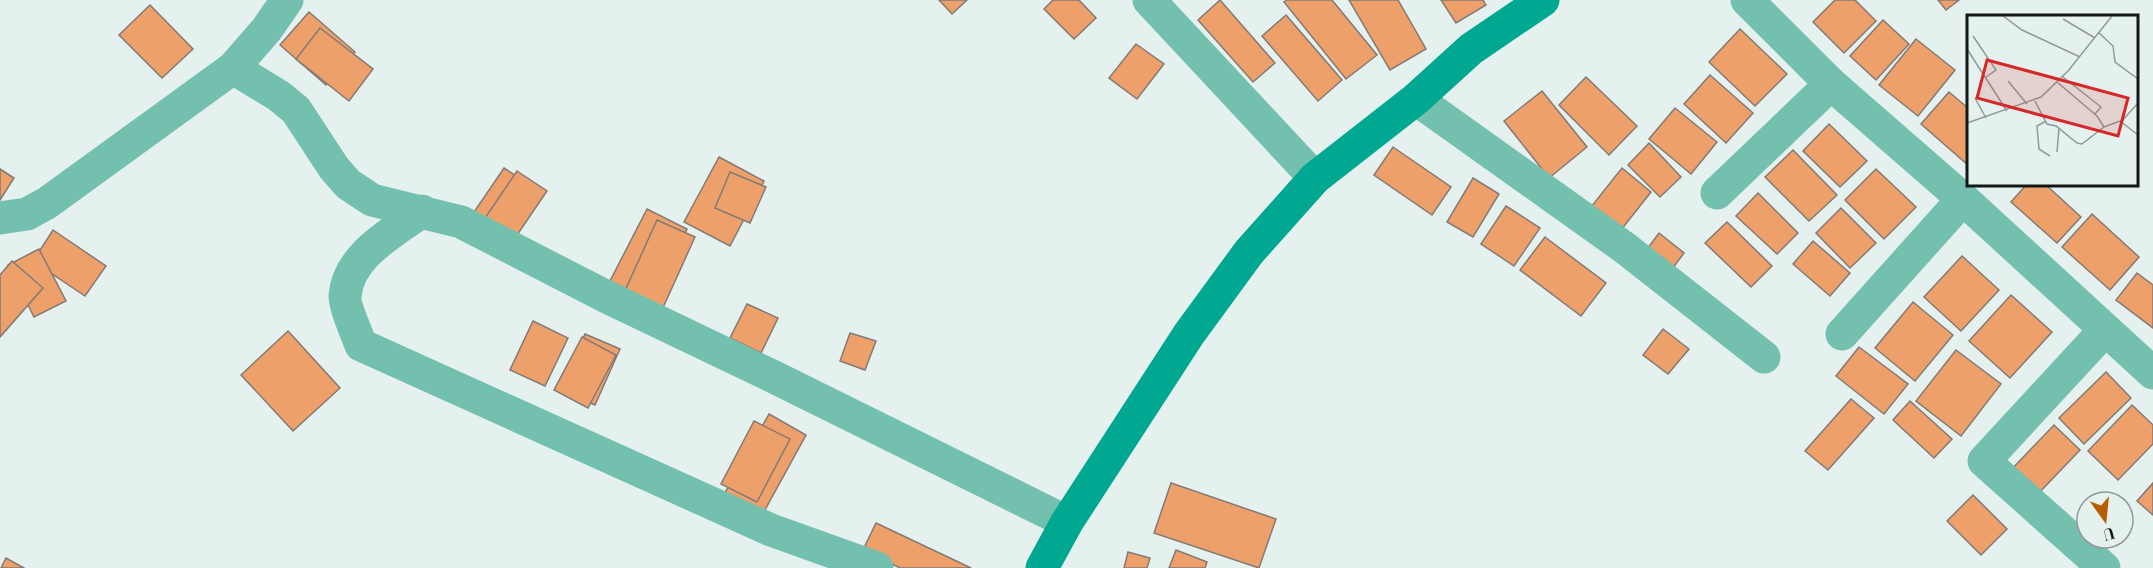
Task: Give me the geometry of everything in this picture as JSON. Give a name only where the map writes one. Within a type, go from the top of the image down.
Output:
[{"type":"street","points":[[4,223],[47,203],[233,68],[267,29],[287,0]]},
{"type":"street","points":[[1149,0],[1315,178]]},
{"type":"street","points":[[1044,567],[1067,522],[1189,334],[1249,252],[1315,178],[1416,99],[1471,49],[1543,0]]},
{"type":"street","points":[[1748,0],[1831,84],[1964,199],[2153,373]]},
{"type":"street","points":[[233,68],[279,96],[296,110],[334,168],[348,184],[372,200],[461,222],[607,297],[1067,522]]},
{"type":"street","points":[[1717,193],[1831,84]]},
{"type":"street","points":[[1416,99],[1625,248],[1764,357]]},
{"type":"street","points":[[1842,334],[1964,199]]},
{"type":"street","points":[[422,212],[372,249],[354,266],[344,297],[361,345],[771,530],[877,568]]},
{"type":"street","points":[[2104,568],[1984,461],[2105,330]]},
{"type":"building","points":[[939,0],[967,0],[952,14]]},
{"type":"building","points":[[1053,0],[1079,0],[1096,18],[1074,39],[1044,9]]},
{"type":"building","points":[[1220,0],[1275,63],[1253,82],[1198,20]]},
{"type":"building","points":[[1287,0],[1332,0],[1377,55],[1346,79],[1284,2]]},
{"type":"building","points":[[1349,0],[1398,0],[1426,49],[1390,70]]},
{"type":"building","points":[[1441,0],[1483,0],[1486,5],[1456,23]]},
{"type":"building","points":[[1835,0],[1855,0],[1876,21],[1844,53],[1813,22]]},
{"type":"building","points":[[1938,0],[1959,0],[1946,10]]},
{"type":"building","points":[[150,5],[193,49],[162,78],[119,35]]},
{"type":"building","points":[[309,12],[355,52],[326,85],[280,45]]},
{"type":"building","points":[[1286,15],[1342,80],[1318,101],[1262,36]]},
{"type":"building","points":[[1883,20],[1909,44],[1876,80],[1850,56]]},
{"type":"building","points":[[320,28],[373,69],[349,101],[296,59]]},
{"type":"building","points":[[1740,29],[1787,74],[1755,106],[1709,62]]},
{"type":"building","points":[[1916,39],[1955,70],[1918,116],[1879,85]]},
{"type":"building","points":[[1136,44],[1164,64],[1137,99],[1109,78]]},
{"type":"building","points":[[1710,75],[1753,113],[1726,143],[1684,104]]},
{"type":"building","points":[[1586,77],[1637,126],[1609,155],[1559,105]]},
{"type":"building","points":[[1542,91],[1587,147],[1549,178],[1504,121]]},
{"type":"building","points":[[1949,92],[1967,107],[1967,164],[1921,124]]},
{"type":"building","points":[[1675,108],[1717,142],[1691,174],[1649,139]]},
{"type":"building","points":[[1829,124],[1867,161],[1840,187],[1803,151]]},
{"type":"building","points":[[1649,143],[1681,177],[1660,197],[1628,165]]},
{"type":"building","points":[[1393,147],[1451,187],[1432,215],[1374,175]]},
{"type":"building","points":[[1793,150],[1837,195],[1809,221],[1765,177]]},
{"type":"building","points":[[719,157],[764,181],[730,246],[684,222]]},
{"type":"building","points":[[504,168],[539,191],[508,238],[472,215]]},
{"type":"building","points":[[1622,168],[1651,192],[1617,235],[1587,212]]},
{"type":"building","points":[[0,169],[14,178],[0,200]]},
{"type":"building","points":[[1876,169],[1916,207],[1884,239],[1845,200]]},
{"type":"building","points":[[517,171],[547,191],[511,244],[481,224]]},
{"type":"building","points":[[730,172],[766,187],[750,223],[715,208]]},
{"type":"building","points":[[1473,178],[1499,194],[1473,237],[1447,222]]},
{"type":"building","points":[[2025,186],[2047,186],[2081,217],[2057,243],[2011,202]]},
{"type":"building","points":[[1758,193],[1798,233],[1777,254],[1736,216]]},
{"type":"building","points":[[1506,206],[1540,228],[1514,266],[1481,244]]},
{"type":"building","points":[[1841,208],[1876,243],[1850,268],[1816,233]]},
{"type":"building","points":[[647,209],[687,229],[650,301],[610,281]]},
{"type":"building","points":[[2092,214],[2139,257],[2110,290],[2062,247]]},
{"type":"building","points":[[657,220],[695,237],[661,312],[623,295]]},
{"type":"building","points":[[1727,222],[1772,266],[1751,287],[1705,243]]},
{"type":"building","points":[[53,230],[106,266],[85,296],[33,261]]},
{"type":"building","points":[[1659,233],[1684,253],[1667,276],[1642,256]]},
{"type":"building","points":[[1545,237],[1606,283],[1581,316],[1520,270]]},
{"type":"building","points":[[1813,241],[1850,273],[1830,296],[1793,264]]},
{"type":"building","points":[[39,249],[66,301],[34,317],[8,265]]},
{"type":"building","points":[[1962,256],[1999,290],[1961,331],[1924,297]]},
{"type":"building","points":[[12,261],[43,288],[0,337],[0,275]]},
{"type":"building","points":[[2137,273],[2153,285],[2153,328],[2116,300]]},
{"type":"building","points":[[2011,295],[2052,332],[2010,378],[1969,341]]},
{"type":"building","points":[[1913,302],[1953,335],[1915,381],[1875,348]]},
{"type":"building","points":[[747,304],[778,318],[761,353],[730,338]]},
{"type":"building","points":[[533,321],[568,338],[545,386],[510,370]]},
{"type":"building","points":[[1663,329],[1689,349],[1668,374],[1643,355]]},
{"type":"building","points":[[288,331],[340,388],[293,431],[241,375]]},
{"type":"building","points":[[850,333],[876,341],[865,370],[840,361]]},
{"type":"building","points":[[585,334],[620,349],[595,405],[560,390]]},
{"type":"building","points":[[582,337],[616,355],[588,408],[554,390]]},
{"type":"building","points":[[1859,347],[1908,384],[1884,414],[1836,376]]},
{"type":"building","points":[[1956,350],[2001,384],[1961,436],[1916,401]]},
{"type":"building","points":[[2106,372],[2131,398],[2084,444],[2059,418]]},
{"type":"building","points":[[1851,399],[1874,418],[1828,470],[1805,451]]},
{"type":"building","points":[[1910,401],[1952,439],[1934,458],[1893,420]]},
{"type":"building","points":[[2132,405],[2153,425],[2153,444],[2118,480],[2088,451]]},
{"type":"building","points":[[769,414],[806,435],[760,519],[722,498]]},
{"type":"building","points":[[754,421],[790,439],[757,502],[721,484]]},
{"type":"building","points":[[2054,425],[2080,450],[2036,496],[2010,471]]},
{"type":"building","points":[[1171,483],[1276,519],[1259,568],[1154,533]]},
{"type":"building","points":[[2153,483],[2153,515],[2137,501]]},
{"type":"building","points":[[1973,495],[2007,529],[1981,555],[1947,521]]},
{"type":"building","points":[[876,523],[971,568],[900,568],[863,550]]},
{"type":"building","points":[[1176,550],[1207,562],[1205,568],[1169,568]]},
{"type":"building","points":[[1128,552],[1150,558],[1147,568],[1124,568]]},
{"type":"building","points":[[6,558],[24,568],[1,568]]}]
